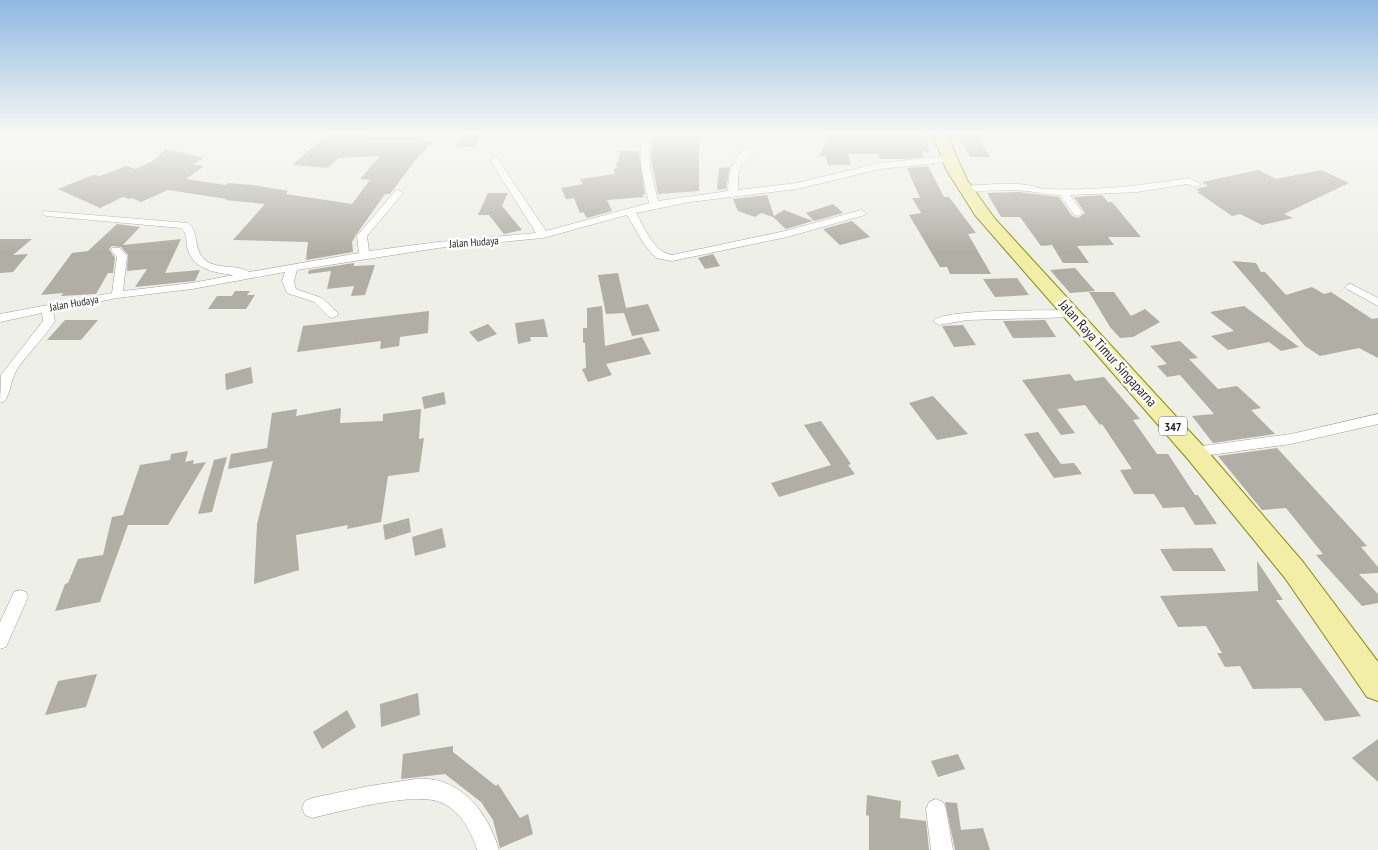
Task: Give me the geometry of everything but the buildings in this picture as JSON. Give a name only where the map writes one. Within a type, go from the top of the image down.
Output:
[{"type":"main road","name":"Jalan Raya Timur Singaparna","points":[[954,173],[988,222],[1073,314],[1195,452],[1294,570],[1378,686]]},
{"type":"street","points":[[502,173],[543,235]]},
{"type":"street","points":[[648,173],[654,205]]},
{"type":"street","points":[[733,193],[734,173]]},
{"type":"street","name":"Jalan Hudaya","points":[[0,318],[117,295],[192,286],[365,255],[438,244],[543,235],[654,205],[733,193],[798,186],[853,173]]},
{"type":"street","name":"Jalan Hudaya","points":[[956,173],[1010,187],[1062,192],[1137,189],[1188,182],[1196,184]]},
{"type":"street","points":[[1062,192],[1078,213]]},
{"type":"street","points":[[365,255],[362,236],[398,193]]},
{"type":"street","points":[[630,211],[649,244],[660,256],[672,258],[787,234],[861,213]]},
{"type":"street","points":[[47,214],[184,225],[192,235],[191,244],[194,256],[202,263],[211,267],[254,275]]},
{"type":"street","points":[[116,250],[122,256],[117,295]]},
{"type":"street","points":[[292,268],[288,281],[291,291],[318,300],[333,314]]},
{"type":"street","points":[[1351,287],[1378,303]]},
{"type":"street","points":[[0,398],[6,374],[49,321],[47,308]]},
{"type":"street","points":[[939,321],[967,316],[1073,314]]},
{"type":"street","points":[[1195,452],[1291,439],[1378,419]]},
{"type":"street","points":[[0,641],[20,597]]},
{"type":"street","points":[[312,808],[371,794],[426,788],[446,794],[474,816],[485,836],[488,850]]},
{"type":"street","points":[[936,809],[942,850]]}]
